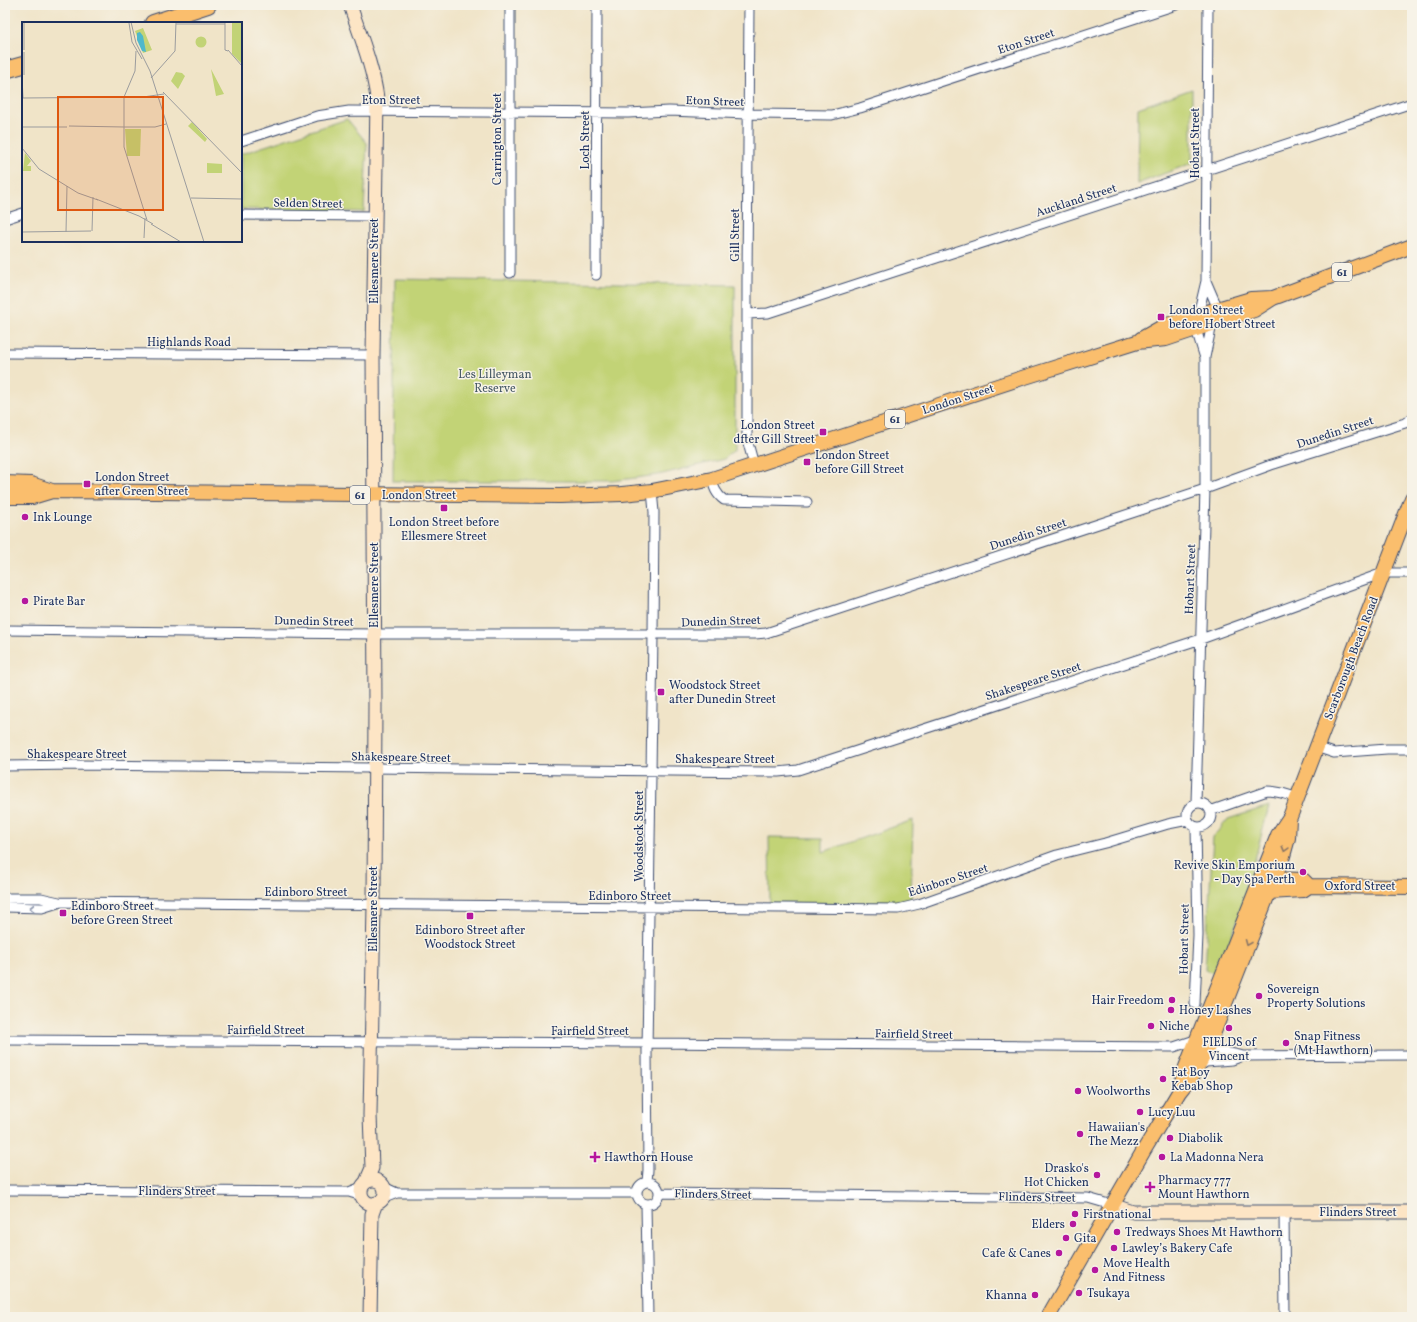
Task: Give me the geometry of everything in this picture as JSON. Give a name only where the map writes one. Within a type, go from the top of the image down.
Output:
[{"type":"highway","points":[[156,22],[208,5]]},
{"type":"highway","points":[[5,70],[22,65]]},
{"type":"main road","name":"London Street","points":[[5,483],[30,484],[52,491],[374,495],[560,496],[622,494],[652,491],[712,479],[1137,342],[1166,339],[1254,310],[1273,298],[1412,246]]},
{"type":"main road","name":"London Street","points":[[1137,342],[1164,326],[1198,315],[1251,299],[1273,298]]},
{"type":"main road","name":"London Street","points":[[5,497],[32,497],[52,491]]},
{"type":"main road","name":"Scarborough Beach Road","points":[[1048,1317],[1179,1092],[1203,1043],[1266,883],[1278,835],[1290,818],[1412,498]]},
{"type":"main road","name":"Oxford Street","points":[[1266,883],[1303,890],[1309,886],[1412,887]]},
{"type":"street","name":"Ellesmere Street","points":[[350,5],[364,47],[375,89],[376,112],[373,355],[375,634],[374,905],[370,1115],[372,1168],[370,1317]]},
{"type":"street","name":"Carrington Street","points":[[510,5],[510,273]]},
{"type":"street","name":"Loch Street","points":[[596,275],[597,5]]},
{"type":"street","name":"Gill Street","points":[[750,5],[748,114],[747,434],[754,465]]},
{"type":"street","name":"Eton Street","points":[[242,141],[317,116],[349,111],[597,113],[669,111],[832,115],[853,110],[1176,5]]},
{"type":"street","name":"Hobart Street","points":[[1198,315],[1206,280],[1208,5]]},
{"type":"street","name":"Auckland Street","points":[[747,314],[768,312],[1412,103]]},
{"type":"street","points":[[5,219],[22,213]]},
{"type":"street","name":"Selden Street","points":[[242,215],[374,216]]},
{"type":"street","name":"Hobart Street","points":[[1206,280],[1218,309]]},
{"type":"street","name":"Hobart Street","points":[[1196,803],[1205,489],[1205,357],[1212,324]]},
{"type":"street","name":"Hobart Street","points":[[1196,329],[1205,357]]},
{"type":"street","name":"Highlands Road","points":[[5,353],[373,355]]},
{"type":"street","name":"Dunedin Street","points":[[5,630],[375,634],[766,633],[1205,489],[1271,465],[1410,421]]},
{"type":"street","points":[[712,479],[714,489],[718,496],[724,500],[807,502]]},
{"type":"street","name":"Woodstock Street","points":[[647,1182],[654,512],[652,491]]},
{"type":"street","name":"Shakespeare Street","points":[[5,766],[778,772],[798,770],[1201,639],[1383,573],[1412,573]]},
{"type":"street","points":[[1316,747],[1334,753],[1387,749],[1412,749]]},
{"type":"street","points":[[1210,811],[1267,791],[1283,792],[1297,798]]},
{"type":"street","points":[[1196,803],[1204,804],[1210,811],[1209,821],[1202,826],[1191,824],[1188,820],[1187,816],[1189,808],[1196,803]]},
{"type":"street","name":"Edinboro Street","points":[[5,898],[41,898],[59,902],[898,909],[919,904],[1057,855],[1105,843],[1168,824],[1188,820]]},
{"type":"street","name":"Hobart Street","points":[[1195,1004],[1198,935],[1196,826]]},
{"type":"street","name":"Edinboro Street","points":[[5,907],[42,908],[59,902]]},
{"type":"street","name":"Fairfield Street","points":[[5,1040],[648,1043],[1174,1048],[1203,1043]]},
{"type":"street","points":[[1203,1043],[1224,1052],[1231,1052],[1243,1056],[1412,1055]]},
{"type":"street","name":"Fairfield Street","points":[[1174,1048],[1194,1062]]},
{"type":"street","points":[[1194,1062],[1232,1060],[1243,1056]]},
{"type":"street","points":[[647,1182],[655,1184],[659,1193],[654,1202],[646,1204],[641,1202],[636,1194],[640,1185],[647,1182]]},
{"type":"street","name":"Flinders Street","points":[[5,1190],[349,1192],[372,1195]]},
{"type":"street","points":[[372,1195],[397,1193],[636,1194]]},
{"type":"street","name":"Flinders Street","points":[[659,1193],[1088,1198],[1133,1212],[1412,1212]]},
{"type":"street","points":[[646,1204],[648,1317]]},
{"type":"street","points":[[1284,1212],[1285,1317]]},
{"type":"green space","points":[[1192,89],[1192,163],[1137,184],[1138,108]]},
{"type":"green space","points":[[347,119],[367,143],[364,212],[242,209],[242,154]]},
{"type":"green space","name":"Les Lilleyman Reserve","points":[[395,279],[735,285],[735,450],[724,459],[658,475],[612,481],[393,481]]},
{"type":"green space","points":[[1269,806],[1242,909],[1217,974],[1205,970],[1213,837],[1228,819]]},
{"type":"green space","points":[[913,820],[911,901],[893,906],[770,904],[769,837],[823,838],[823,852]]},
{"type":"place","name":"London Street before Hobert Street","points":[[1161,317]]},
{"type":"place","name":"London Street dfter Gill Street","points":[[823,432]]},
{"type":"place","name":"London Street before Gill Street","points":[[807,462]]},
{"type":"place","name":"London Street after Green Street","points":[[87,484]]},
{"type":"place","name":"London Street before Ellesmere Street","points":[[444,508]]},
{"type":"place","name":"Ink Lounge","points":[[25,517]]},
{"type":"place","name":"Pirate Bar","points":[[25,601]]},
{"type":"place","name":"Woodstock Street after Dunedin Street","points":[[661,692]]},
{"type":"place","name":"Revive Skin Emporium - Day Spa Perth","points":[[1303,872]]},
{"type":"place","name":"Edinboro Street before Green Street","points":[[63,913]]},
{"type":"place","name":"Edinboro Street after Woodstock Street","points":[[470,916]]},
{"type":"place","name":"Sovereign Property Solutions","points":[[1259,996]]},
{"type":"place","name":"Hair Freedom","points":[[1172,1000]]},
{"type":"place","name":"Honey Lashes","points":[[1171,1010]]},
{"type":"place","name":"Niche","points":[[1151,1026]]},
{"type":"place","name":"FIELDS of Vincent","points":[[1229,1028]]},
{"type":"place","name":"Snap Fitness (Mt Hawthorn)","points":[[1286,1043]]},
{"type":"place","name":"Fat Boy Kebab Shop","points":[[1163,1079]]},
{"type":"place","name":"Woolworths","points":[[1078,1091]]},
{"type":"place","name":"Lucy Luu","points":[[1140,1112]]},
{"type":"place","name":"Hawaiian's The Mezz","points":[[1080,1134]]},
{"type":"place","name":"Diabolik","points":[[1170,1138]]},
{"type":"place","name":"Hawthorn House","points":[[595,1157]]},
{"type":"place","name":"La Madonna Nera","points":[[1162,1157]]},
{"type":"place","name":"Drasko's Hot Chicken","points":[[1097,1175]]},
{"type":"place","name":"Pharmacy 777 Mount Hawthorn","points":[[1150,1187]]},
{"type":"place","name":"Firstnational","points":[[1075,1214]]},
{"type":"place","name":"Elders","points":[[1073,1224]]},
{"type":"place","name":"Tredways Shoes Mt Hawthorn","points":[[1117,1232]]},
{"type":"place","name":"Gita","points":[[1066,1238]]},
{"type":"place","name":"Lawley’s Bakery Cafe","points":[[1114,1248]]},
{"type":"place","name":"Cafe & Canes","points":[[1059,1253]]},
{"type":"place","name":"Move Health And Fitness","points":[[1095,1270]]},
{"type":"place","name":"Tsukaya","points":[[1079,1293]]},
{"type":"place","name":"Khanna","points":[[1035,1295]]}]
